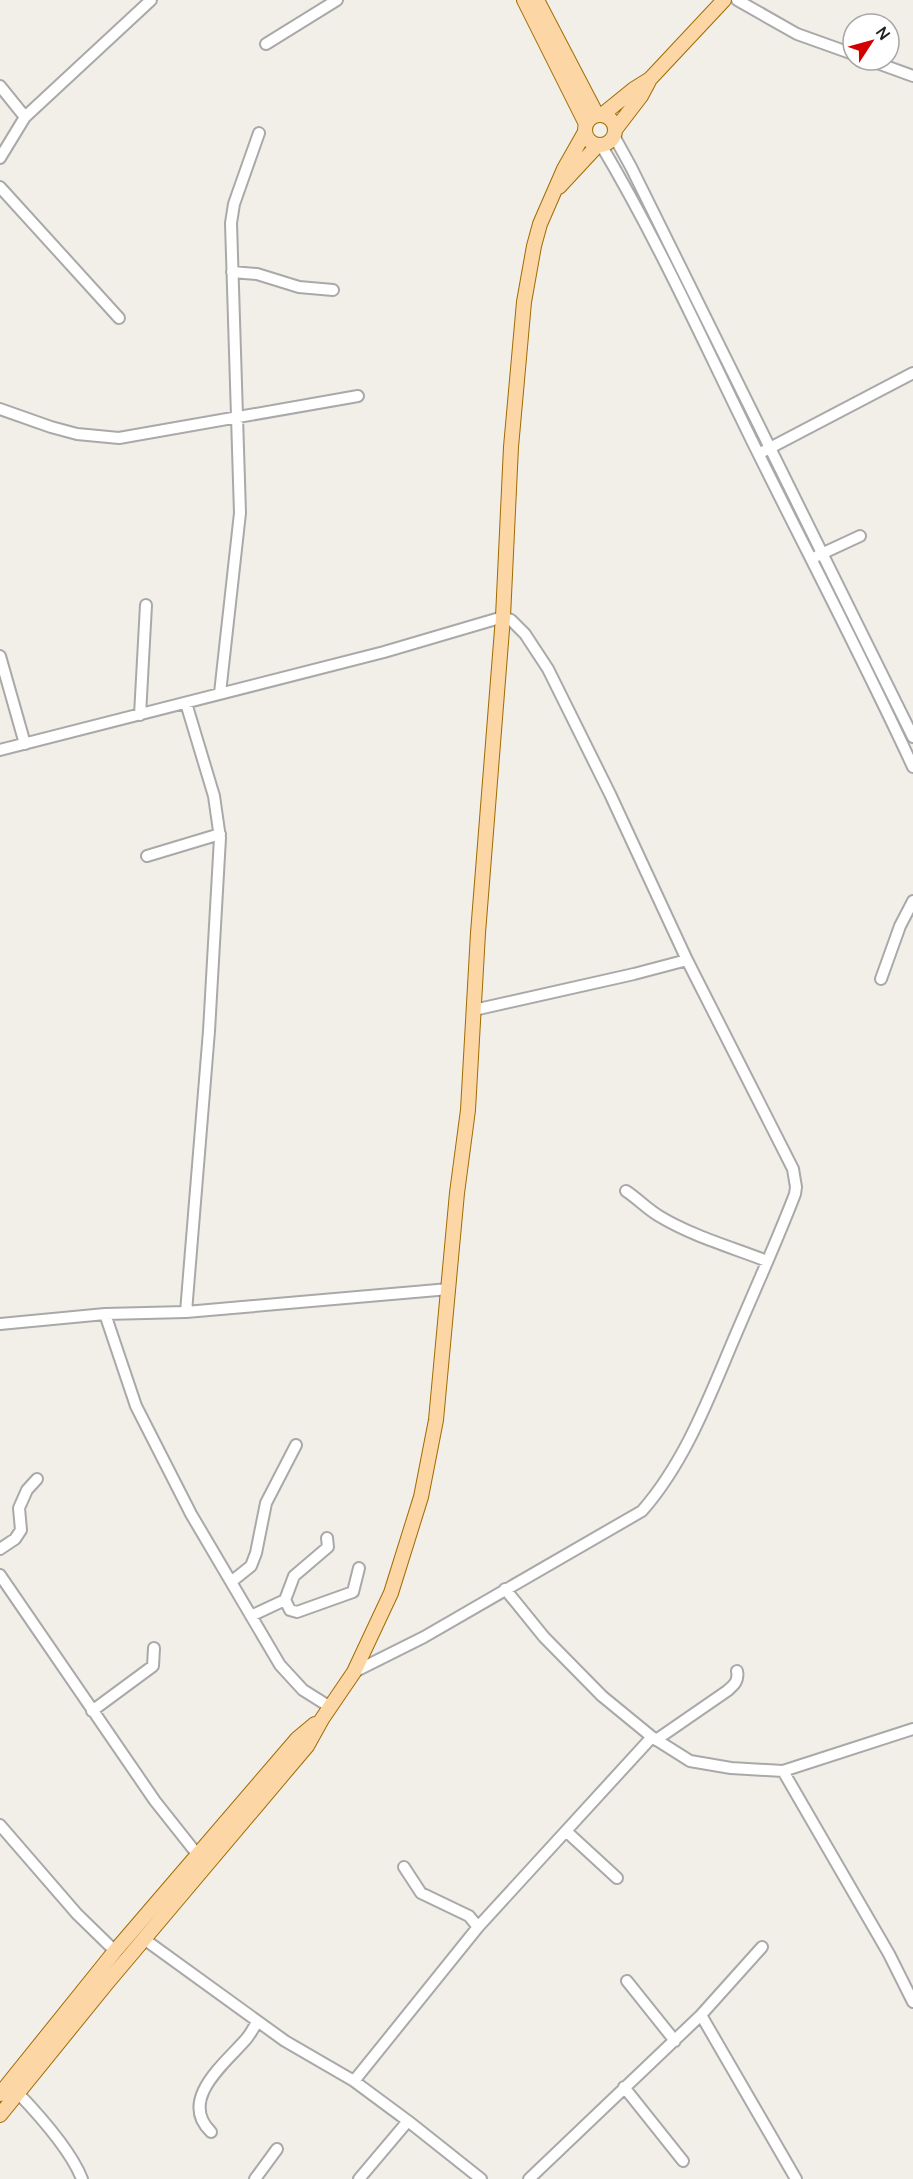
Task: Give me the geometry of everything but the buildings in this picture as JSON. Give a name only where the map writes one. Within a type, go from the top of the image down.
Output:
[{"type":"main road","points":[[524,0],[593,122]]},
{"type":"main road","points":[[537,0],[593,122],[590,141],[600,145],[608,144],[650,79]]},
{"type":"main road","points":[[0,2094],[307,1746],[354,1672],[391,1593],[421,1497],[436,1420],[457,1193],[468,1110],[478,933],[503,617],[511,447],[524,302],[534,246],[553,193],[571,154],[593,122],[650,79],[724,0]]},
{"type":"main road","points":[[593,122],[612,122],[614,133]]},
{"type":"main road","points":[[553,193],[600,145]]},
{"type":"main road","points":[[0,2115],[82,2003],[115,1951],[144,1932],[197,1854],[297,1739],[326,1713]]},
{"type":"street","points":[[0,158],[25,117],[152,0]]},
{"type":"street","points":[[266,44],[337,0]]},
{"type":"street","points":[[737,0],[797,34],[841,50]]},
{"type":"street","points":[[0,86],[25,117]]},
{"type":"street","points":[[220,693],[240,513],[231,223],[234,204],[259,133]]},
{"type":"street","points":[[614,133],[913,737]]},
{"type":"street","points":[[600,145],[681,296],[877,689],[913,767]]},
{"type":"street","points":[[0,187],[119,318]]},
{"type":"street","points":[[232,272],[257,274],[289,286],[333,290]]},
{"type":"street","points":[[759,454],[913,374]]},
{"type":"street","points":[[0,409],[51,428],[77,434],[119,438],[358,396]]},
{"type":"street","points":[[792,522],[804,517]]},
{"type":"street","points":[[811,559],[860,536]]},
{"type":"street","points":[[140,716],[146,605]]},
{"type":"street","points":[[0,750],[384,652],[503,617],[511,620],[525,634],[548,669],[687,960],[793,1169],[795,1194],[716,1381],[687,1443],[651,1501],[635,1517],[424,1637],[354,1672]]},
{"type":"street","points":[[0,657],[25,744]]},
{"type":"street","points":[[877,689],[888,684]]},
{"type":"street","points":[[186,703],[214,796],[220,834],[209,1031],[186,1312]]},
{"type":"street","points":[[147,856],[220,834]]},
{"type":"street","points":[[881,979],[900,926],[913,901]]},
{"type":"street","points":[[474,1010],[687,960]]},
{"type":"street","points":[[626,1191],[657,1215],[690,1232],[767,1261]]},
{"type":"street","points":[[0,1324],[105,1314],[186,1312],[449,1289]]},
{"type":"street","points":[[105,1314],[136,1406],[191,1514],[280,1665],[326,1713]]},
{"type":"street","points":[[231,1582],[250,1566],[256,1553],[266,1503],[296,1445]]},
{"type":"street","points":[[0,1549],[15,1539],[21,1530],[19,1508],[27,1490],[37,1479]]},
{"type":"street","points":[[251,1616],[285,1600],[294,1576],[328,1547],[327,1538]]},
{"type":"street","points":[[285,1600],[290,1610],[297,1612],[353,1592],[359,1568]]},
{"type":"street","points":[[0,1575],[155,1801],[197,1854]]},
{"type":"street","points":[[505,1589],[544,1637],[595,1690],[654,1738],[690,1761],[708,1765],[783,1771],[913,1729]]},
{"type":"street","points":[[92,1711],[153,1666],[154,1648]]},
{"type":"street","points":[[354,2081],[478,1927],[654,1738],[727,1691],[738,1677],[737,1671]]},
{"type":"street","points":[[783,1771],[889,1954],[913,2002]]},
{"type":"street","points":[[0,1825],[77,1914],[115,1951]]},
{"type":"street","points":[[567,1832],[617,1878]]},
{"type":"street","points":[[405,1868],[422,1893],[469,1916],[478,1927]]},
{"type":"street","points":[[144,1932],[257,2022],[354,2081],[481,2179]]},
{"type":"street","points":[[529,2179],[701,2015],[762,1947]]},
{"type":"street","points":[[627,1981],[675,2040]]},
{"type":"street","points":[[701,2015],[796,2179]]},
{"type":"street","points":[[211,2133],[202,2121],[200,2112],[210,2077],[247,2038],[257,2022]]},
{"type":"street","points":[[624,2088],[683,2161]]},
{"type":"street","points":[[18,2093],[66,2151],[82,2179]]},
{"type":"street","points":[[359,2179],[408,2121]]},
{"type":"street","points":[[255,2179],[277,2149]]}]
